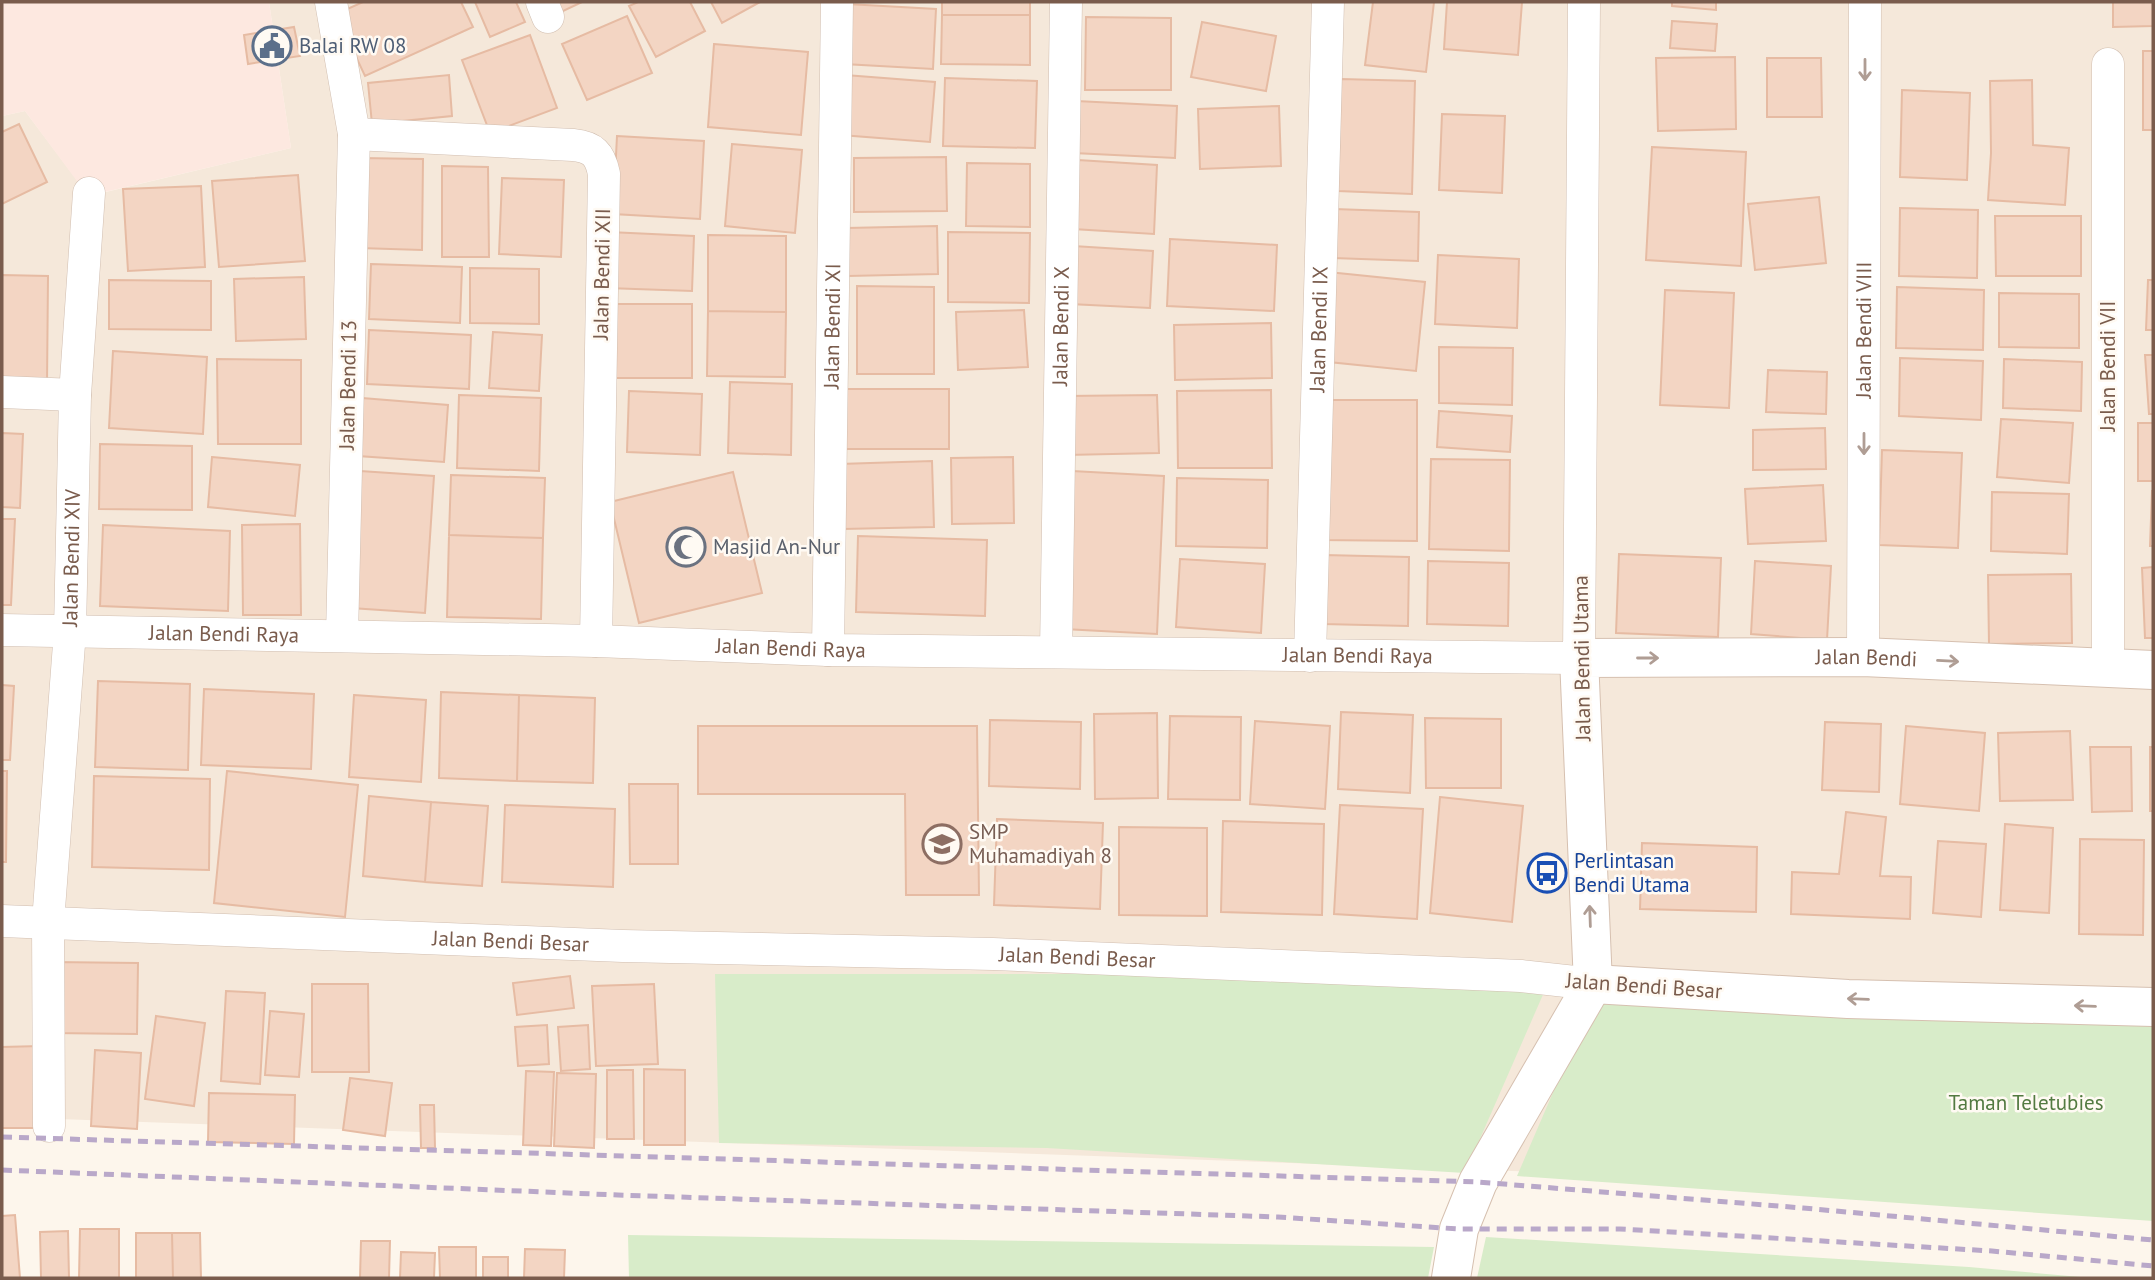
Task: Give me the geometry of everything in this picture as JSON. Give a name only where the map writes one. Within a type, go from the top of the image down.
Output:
[{"type":"street","name":"Jalan Bendi 13","points":[[331,2],[354,134],[342,636]]},
{"type":"street","name":"Jalan Bendi XI","points":[[828,650],[837,2]]},
{"type":"street","name":"Jalan Bendi X","points":[[1056,652],[1066,2]]},
{"type":"street","name":"Jalan Bendi IX","points":[[1310,656],[1328,2]]},
{"type":"street","name":"Jalan Bendi Utama","points":[[1584,2],[1579,658],[1593,984]]},
{"type":"street","name":"Jalan Bendi VIII","points":[[1863,657],[1865,2]]},
{"type":"street","name":"Jalan Bendi VII","points":[[2108,64],[2108,668]]},
{"type":"street","name":"Jalan Bendi XII","points":[[354,134],[573,145],[589,147],[602,162],[604,174],[596,641]]},
{"type":"street","name":"Jalan Bendi XIV","points":[[50,1126],[48,922],[70,631],[75,395],[89,193]]},
{"type":"street","points":[[2,393],[75,395]]},
{"type":"street","name":"Jalan Bendi Raya","points":[[2,630],[596,641],[828,650],[1579,658]]},
{"type":"street","name":"Jalan Bendi","points":[[1579,658],[1863,657],[2153,670]]},
{"type":"street","name":"Jalan Bendi Besar","points":[[2,922],[623,946],[993,954],[1521,976],[1593,984],[1848,999],[2153,1007]]},
{"type":"street","points":[[1451,1278],[1459,1229],[1478,1182],[1593,984]]},
{"type":"shaded area","points":[[2,2],[269,2],[291,148],[88,196],[25,111],[2,116]]},
{"type":"shaded area","points":[[269,2],[2153,2],[2153,1220],[1598,1174],[2,1117],[2,116],[25,111],[89,196],[291,148]]},
{"type":"green space","points":[[715,974],[1552,974],[1465,1173],[1047,1148],[719,1143]]},
{"type":"green space","name":"Taman Teletubies","points":[[1602,979],[2153,997],[2153,1221],[1517,1176]]},
{"type":"green space","points":[[628,1235],[1434,1247],[1428,1278],[629,1278]]},
{"type":"green space","points":[[1486,1237],[1969,1267],[2092,1278],[1477,1278]]},
{"type":"building","points":[[363,2],[461,2],[473,27],[365,76],[336,14]]},
{"type":"building","points":[[475,2],[516,2],[525,22],[490,37]]},
{"type":"building","points":[[554,2],[582,2],[559,13]]},
{"type":"building","points":[[638,2],[690,2],[705,31],[656,57],[629,6]]},
{"type":"building","points":[[711,2],[760,2],[722,23]]},
{"type":"building","points":[[942,2],[1030,2],[1030,15],[942,15]]},
{"type":"building","points":[[1373,2],[1434,2],[1426,72],[1365,65]]},
{"type":"building","points":[[1447,2],[1522,2],[1518,55],[1444,49]]},
{"type":"building","points":[[1672,2],[1716,2],[1716,10],[1672,6]]},
{"type":"building","points":[[2113,2],[2153,2],[2153,26],[2113,27]]},
{"type":"building","points":[[847,4],[936,9],[933,69],[844,64]]},
{"type":"building","points":[[942,15],[1030,15],[1030,65],[941,64]]},
{"type":"building","points":[[627,16],[652,73],[587,100],[562,44]]},
{"type":"building","points":[[1086,17],[1171,18],[1171,90],[1085,90]]},
{"type":"building","points":[[1672,21],[1717,24],[1715,51],[1670,48]]},
{"type":"building","points":[[1202,22],[1276,36],[1266,91],[1191,77]]},
{"type":"building","name":"Balai RW 08","points":[[294,27],[300,56],[248,64],[244,35]]},
{"type":"building","points":[[530,35],[557,108],[490,133],[462,60]]},
{"type":"building","points":[[714,44],[808,52],[801,135],[708,127]]},
{"type":"building","points":[[2143,51],[2153,51],[2153,130],[2143,130]]},
{"type":"building","points":[[1735,57],[1736,129],[1658,131],[1656,58]]},
{"type":"building","points":[[1767,58],[1821,58],[1822,117],[1767,117]]},
{"type":"building","points":[[449,75],[452,116],[372,124],[368,83]]},
{"type":"building","points":[[845,75],[935,82],[930,142],[841,135]]},
{"type":"building","points":[[945,78],[1037,81],[1035,148],[943,146]]},
{"type":"building","points":[[1341,79],[1415,81],[1412,194],[1338,191]]},
{"type":"building","points":[[2032,80],[2033,145],[2069,148],[2065,205],[1988,200],[1991,153],[1990,81]]},
{"type":"building","points":[[1902,90],[1970,93],[1967,180],[1900,177]]},
{"type":"building","points":[[1076,101],[1177,106],[1175,158],[1074,153]]},
{"type":"building","points":[[1279,106],[1281,166],[1200,169],[1198,109]]},
{"type":"building","points":[[1442,114],[1505,116],[1502,193],[1439,190]]},
{"type":"building","points":[[19,124],[47,182],[2,204],[2,132]]},
{"type":"building","points":[[617,136],[704,141],[700,219],[613,214]]},
{"type":"building","points":[[732,144],[802,150],[795,233],[725,226]]},
{"type":"building","points":[[1652,147],[1746,152],[1741,266],[1646,260]]},
{"type":"building","points":[[946,157],[947,211],[854,212],[854,158]]},
{"type":"building","points":[[361,158],[423,159],[422,250],[359,248]]},
{"type":"building","points":[[1078,160],[1157,165],[1154,234],[1073,229]]},
{"type":"building","points":[[967,163],[1030,164],[1030,227],[966,226]]},
{"type":"building","points":[[442,166],[488,167],[489,257],[442,257]]},
{"type":"building","points":[[298,175],[305,261],[219,267],[212,181]]},
{"type":"building","points":[[502,178],[564,180],[561,257],[499,254]]},
{"type":"building","points":[[201,186],[205,267],[128,271],[123,189]]},
{"type":"building","points":[[1819,197],[1826,263],[1755,270],[1748,204]]},
{"type":"building","points":[[1900,208],[1978,210],[1977,278],[1899,276]]},
{"type":"building","points":[[1334,209],[1419,212],[1418,261],[1333,258]]},
{"type":"building","points":[[1995,216],[2081,216],[2081,276],[1996,276]]},
{"type":"building","points":[[937,226],[938,274],[848,276],[847,228]]},
{"type":"building","points":[[609,232],[694,236],[692,291],[607,288]]},
{"type":"building","points":[[948,232],[1030,233],[1029,303],[948,302]]},
{"type":"building","points":[[708,235],[786,236],[786,312],[708,311]]},
{"type":"building","points":[[1170,239],[1277,245],[1274,311],[1167,306]]},
{"type":"building","points":[[1073,246],[1153,251],[1150,308],[1070,304]]},
{"type":"building","points":[[1438,255],[1519,259],[1517,328],[1435,324]]},
{"type":"building","points":[[371,264],[462,267],[460,323],[369,319]]},
{"type":"building","points":[[470,268],[539,269],[539,324],[470,323]]},
{"type":"building","points":[[1328,272],[1425,282],[1416,371],[1319,361]]},
{"type":"building","points":[[2,275],[48,276],[47,385],[2,384]]},
{"type":"building","points":[[304,277],[306,339],[236,341],[234,279]]},
{"type":"building","points":[[109,280],[211,281],[211,330],[109,329]]},
{"type":"building","points":[[2148,280],[2153,280],[2153,330],[2146,330]]},
{"type":"building","points":[[857,286],[934,287],[934,374],[857,374]]},
{"type":"building","points":[[1897,287],[1984,290],[1983,350],[1896,348]]},
{"type":"building","points":[[1665,290],[1734,293],[1729,408],[1660,405]]},
{"type":"building","points":[[1999,293],[2079,294],[2079,348],[1999,347]]},
{"type":"building","points":[[606,304],[692,304],[692,378],[606,378]]},
{"type":"building","points":[[1024,310],[1028,367],[958,370],[956,312]]},
{"type":"building","points":[[708,311],[786,312],[785,377],[707,376]]},
{"type":"building","points":[[1271,323],[1272,378],[1175,380],[1174,325]]},
{"type":"building","points":[[369,330],[471,335],[469,389],[367,384]]},
{"type":"building","points":[[493,332],[542,335],[539,391],[489,388]]},
{"type":"building","points":[[1439,347],[1513,348],[1512,405],[1439,403]]},
{"type":"building","points":[[113,351],[207,357],[203,434],[109,428]]},
{"type":"building","points":[[2145,355],[2153,355],[2153,414],[2149,414]]},
{"type":"building","points":[[1900,358],[1983,361],[1981,420],[1899,416]]},
{"type":"building","points":[[217,359],[301,360],[301,444],[218,444]]},
{"type":"building","points":[[2004,359],[2082,362],[2081,411],[2003,408]]},
{"type":"building","points":[[1768,370],[1827,372],[1826,414],[1766,412]]},
{"type":"building","points":[[730,382],[792,384],[791,455],[728,453]]},
{"type":"building","points":[[846,389],[949,389],[949,449],[846,449]]},
{"type":"building","points":[[1271,390],[1272,468],[1178,468],[1177,391]]},
{"type":"building","points":[[629,391],[702,394],[700,455],[627,452]]},
{"type":"building","points":[[459,395],[541,398],[539,471],[457,468]]},
{"type":"building","points":[[1157,395],[1159,453],[1066,455],[1065,396]]},
{"type":"building","points":[[362,398],[448,405],[444,462],[358,456]]},
{"type":"building","points":[[1320,400],[1417,400],[1417,541],[1319,540]]},
{"type":"building","points":[[1439,411],[1512,416],[1510,452],[1437,447]]},
{"type":"building","points":[[2001,419],[2073,423],[2069,483],[1997,477]]},
{"type":"building","points":[[2138,423],[2153,423],[2153,481],[2138,481]]},
{"type":"building","points":[[1825,428],[1826,469],[1753,470],[1753,430]]},
{"type":"building","points":[[2,433],[23,434],[20,508],[2,507]]},
{"type":"building","points":[[100,444],[192,446],[192,510],[99,509]]},
{"type":"building","points":[[1882,450],[1962,453],[1958,548],[1879,545]]},
{"type":"building","points":[[212,457],[300,465],[295,516],[208,507]]},
{"type":"building","points":[[1013,457],[1014,523],[952,524],[951,458]]},
{"type":"building","points":[[1431,459],[1510,460],[1509,551],[1429,549]]},
{"type":"building","points":[[932,461],[934,527],[843,529],[840,464]]},
{"type":"building","points":[[360,471],[434,476],[425,613],[351,608]]},
{"type":"building","points":[[1072,471],[1164,476],[1157,634],[1064,629]]},
{"type":"building","name":"Masjid An-Nur","points":[[733,472],[762,593],[639,623],[610,502]]},
{"type":"building","points":[[451,475],[545,478],[543,538],[449,535]]},
{"type":"building","points":[[1177,478],[1268,480],[1267,548],[1176,546]]},
{"type":"building","points":[[1823,485],[1826,541],[1748,544],[1745,489]]},
{"type":"building","points":[[2152,491],[2153,546],[2150,546]]},
{"type":"building","points":[[1992,492],[2069,494],[2067,554],[1991,551]]},
{"type":"building","points":[[2,519],[15,519],[11,605],[2,605]]},
{"type":"building","points":[[300,524],[301,615],[243,615],[242,525]]},
{"type":"building","points":[[103,525],[230,531],[228,611],[100,606]]},
{"type":"building","points":[[449,535],[543,538],[541,619],[447,617]]},
{"type":"building","points":[[858,536],[987,540],[985,616],[856,612]]},
{"type":"building","points":[[1619,554],[1721,558],[1718,637],[1616,633]]},
{"type":"building","points":[[1324,555],[1409,557],[1408,626],[1323,624]]},
{"type":"building","points":[[1180,559],[1265,564],[1261,633],[1176,627]]},
{"type":"building","points":[[1428,561],[1509,563],[1508,626],[1427,624]]},
{"type":"building","points":[[1755,561],[1831,566],[1827,640],[1751,634]]},
{"type":"building","points":[[2153,567],[2153,638],[2145,638],[2142,568]]},
{"type":"building","points":[[2071,574],[2072,643],[1989,644],[1988,575]]},
{"type":"building","points":[[98,681],[190,684],[188,770],[95,767]]},
{"type":"building","points":[[2,685],[14,686],[10,760],[2,760]]},
{"type":"building","points":[[204,689],[314,694],[311,769],[201,765]]},
{"type":"building","points":[[441,692],[519,695],[517,781],[439,778]]},
{"type":"building","points":[[354,695],[426,700],[421,782],[349,777]]},
{"type":"building","points":[[519,695],[595,698],[593,783],[517,781]]},
{"type":"building","points":[[1341,712],[1413,715],[1410,793],[1338,789]]},
{"type":"building","points":[[1157,713],[1158,798],[1095,799],[1094,714]]},
{"type":"building","points":[[1170,716],[1241,717],[1240,800],[1168,799]]},
{"type":"building","points":[[1425,718],[1501,719],[1501,788],[1426,788]]},
{"type":"building","points":[[990,720],[1081,722],[1080,789],[989,786]]},
{"type":"building","points":[[1255,721],[1330,726],[1325,809],[1250,804]]},
{"type":"building","points":[[1825,722],[1881,724],[1879,792],[1822,790]]},
{"type":"building","name":"SMP Muhamadiyah 8","points":[[698,726],[977,726],[979,895],[906,895],[905,794],[698,794]]},
{"type":"building","points":[[1906,726],[1985,733],[1979,811],[1900,804]]},
{"type":"building","points":[[2070,731],[2073,800],[2000,801],[1998,733]]},
{"type":"building","points":[[2090,747],[2131,747],[2132,811],[2092,812]]},
{"type":"building","points":[[2150,747],[2153,747],[2153,811],[2150,811]]},
{"type":"building","points":[[2,771],[7,771],[6,862],[2,862]]},
{"type":"building","points":[[227,771],[358,785],[345,917],[214,903]]},
{"type":"building","points":[[94,776],[210,779],[209,870],[92,867]]},
{"type":"building","points":[[629,784],[678,784],[678,864],[630,864]]},
{"type":"building","points":[[369,796],[431,802],[425,882],[363,876]]},
{"type":"building","points":[[1440,797],[1523,806],[1512,922],[1430,913]]},
{"type":"building","points":[[431,802],[488,806],[482,886],[425,882]]},
{"type":"building","points":[[505,805],[615,809],[613,887],[502,882]]},
{"type":"building","points":[[1340,805],[1423,809],[1417,919],[1334,914]]},
{"type":"building","points":[[1846,812],[1886,817],[1880,876],[1911,877],[1910,919],[1791,914],[1792,872],[1839,874]]},
{"type":"building","points":[[997,819],[1103,823],[1100,909],[994,905]]},
{"type":"building","points":[[1223,821],[1324,824],[1322,915],[1221,912]]},
{"type":"building","points":[[2005,824],[2053,828],[2049,913],[2000,910]]},
{"type":"building","points":[[1119,827],[1207,828],[1207,916],[1119,915]]},
{"type":"building","points":[[2080,839],[2144,840],[2143,935],[2079,934]]},
{"type":"building","points":[[1938,841],[1986,844],[1981,917],[1933,913]]},
{"type":"building","points":[[1642,843],[1757,847],[1756,912],[1640,909]]},
{"type":"building","points":[[52,962],[138,963],[137,1034],[51,1033]]},
{"type":"building","points":[[570,976],[574,1008],[517,1015],[513,983]]},
{"type":"building","points":[[312,984],[368,984],[369,1072],[312,1072]]},
{"type":"building","points":[[654,984],[658,1064],[596,1066],[592,986]]},
{"type":"building","points":[[226,991],[265,993],[260,1084],[221,1081]]},
{"type":"building","points":[[270,1011],[304,1014],[299,1077],[265,1075]]},
{"type":"building","points":[[156,1016],[205,1023],[194,1106],[145,1099]]},
{"type":"building","points":[[547,1025],[549,1064],[518,1066],[515,1027]]},
{"type":"building","points":[[588,1025],[590,1069],[561,1071],[558,1027]]},
{"type":"building","points":[[40,1046],[41,1128],[2,1128],[2,1047]]},
{"type":"building","points":[[95,1050],[141,1053],[137,1129],[91,1126]]},
{"type":"building","points":[[644,1069],[685,1070],[685,1145],[644,1145]]},
{"type":"building","points":[[607,1070],[633,1070],[634,1139],[607,1139]]},
{"type":"building","points":[[526,1071],[554,1072],[551,1146],[523,1145]]},
{"type":"building","points":[[557,1073],[596,1074],[594,1148],[554,1146]]},
{"type":"building","points":[[350,1078],[392,1083],[385,1136],[343,1130]]},
{"type":"building","points":[[209,1093],[295,1095],[294,1144],[208,1142]]},
{"type":"building","points":[[420,1105],[434,1105],[435,1148],[421,1148]]},
{"type":"building","points":[[15,1215],[20,1278],[2,1278],[2,1216]]},
{"type":"building","points":[[80,1229],[119,1229],[119,1278],[79,1278]]},
{"type":"building","points":[[68,1231],[69,1278],[41,1278],[40,1232]]},
{"type":"building","points":[[136,1233],[172,1233],[173,1278],[136,1278]]},
{"type":"building","points":[[172,1233],[200,1233],[201,1278],[173,1278]]},
{"type":"building","points":[[361,1241],[390,1241],[389,1278],[360,1278]]},
{"type":"building","points":[[439,1247],[476,1247],[476,1278],[440,1278]]},
{"type":"building","points":[[525,1249],[565,1250],[564,1278],[524,1278]]},
{"type":"building","points":[[401,1252],[435,1253],[434,1278],[400,1278]]},
{"type":"building","points":[[483,1257],[508,1257],[508,1278],[483,1278]]},
{"type":"railway","points":[[2,1137],[1478,1182],[2153,1240]]},
{"type":"railway","points":[[2,1170],[618,1195],[1278,1217],[1459,1229],[1620,1229],[1992,1251],[2153,1266]]},
{"type":"place","name":"Balai RW 08","points":[[272,46]]},
{"type":"place","name":"Masjid An-Nur","points":[[686,547]]},
{"type":"place","name":"SMP Muhamadiyah 8","points":[[942,844]]},
{"type":"place","name":"Perlintasan Bendi Utama","points":[[1547,873]]}]
